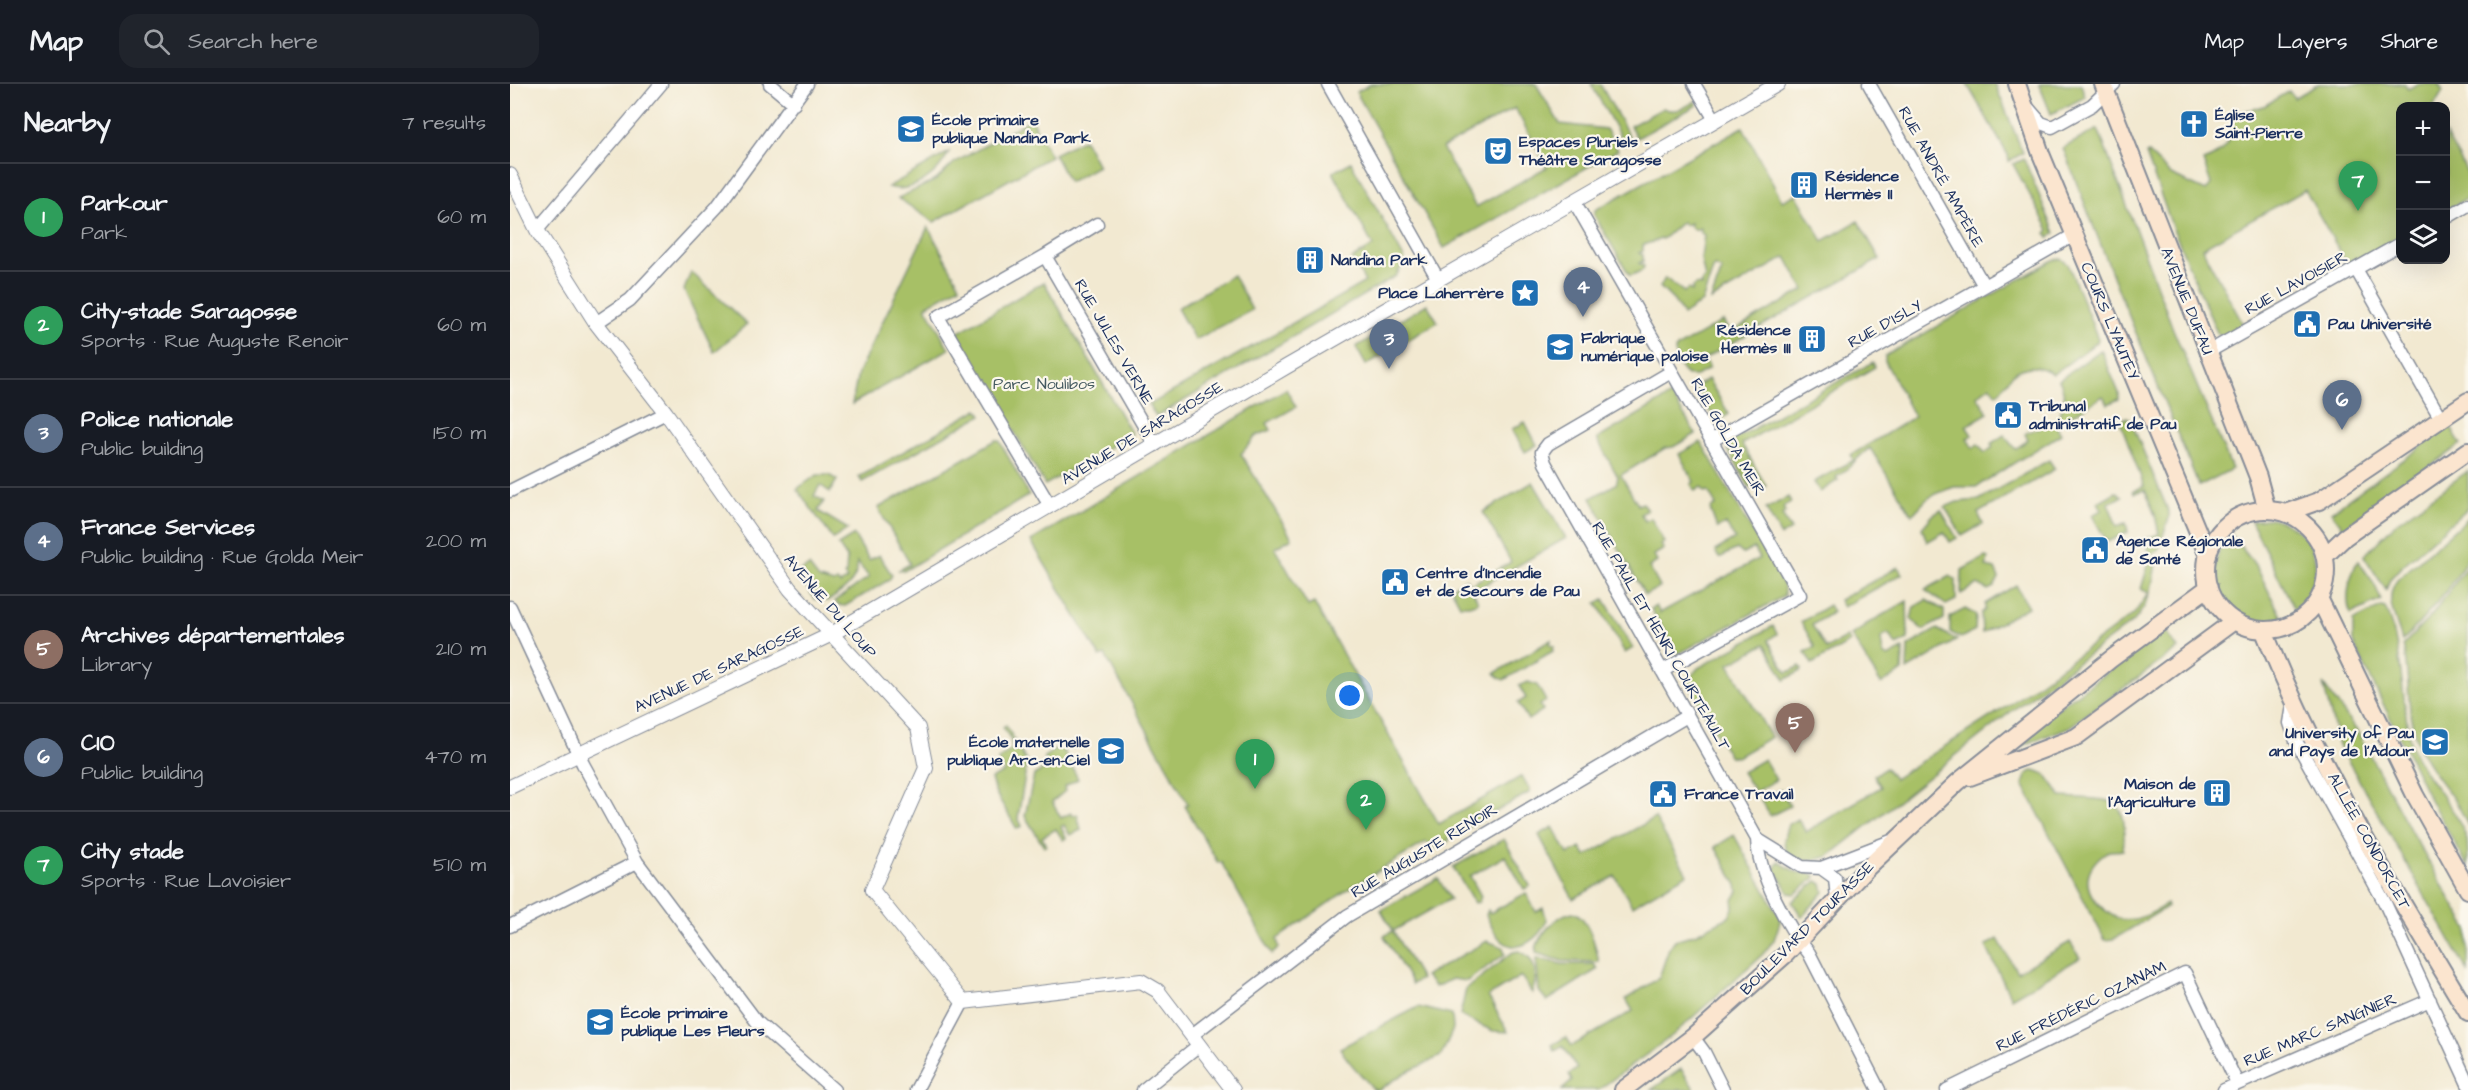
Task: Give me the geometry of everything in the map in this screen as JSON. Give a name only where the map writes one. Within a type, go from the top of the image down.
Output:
[{"type":"main road","name":"COURS LYAUTEY","points":[[2017,84],[2038,146],[2074,235],[2208,556]]},
{"type":"main road","name":"AVENUE DUFAU","points":[[2107,87],[2258,477],[2267,510]]},
{"type":"main road","points":[[2285,513],[2319,501],[2468,401]]},
{"type":"main road","points":[[2325,556],[2345,537],[2468,451]]},
{"type":"main road","points":[[2267,510],[2285,513],[2309,528],[2325,556],[2326,578],[2319,598],[2308,613],[2293,624],[2264,631],[2234,621],[2218,606],[2209,587],[2206,572],[2208,556],[2217,537],[2232,521],[2244,514],[2267,510]]},
{"type":"main road","name":"BOULEVARD TOURASSE","points":[[1623,1090],[1693,1037],[1798,940],[1898,837],[1958,782],[2111,659],[2209,587]]},
{"type":"main road","points":[[2319,598],[2415,795],[2468,890]]},
{"type":"main road","name":"BOULEVARD TOURASSE","points":[[1958,782],[2076,737],[2234,621]]},
{"type":"main road","name":"ALLÉE CONDORCET","points":[[2264,631],[2294,700],[2351,810],[2468,1013]]},
{"type":"street","points":[[537,230],[661,84]]},
{"type":"street","points":[[770,84],[794,104]]},
{"type":"street","points":[[596,323],[630,300],[717,207],[807,84]]},
{"type":"street","points":[[1328,84],[1438,279]]},
{"type":"street","points":[[1694,84],[1715,120]]},
{"type":"street","name":"AVENUE DE SARAGOSSE","points":[[510,787],[830,635],[1438,279],[1778,84]]},
{"type":"street","name":"RUE ANDRÉ AMPÈRE","points":[[1869,84],[1984,286]]},
{"type":"street","name":"AVENUE DUFAU","points":[[2024,102],[2036,118],[2052,127],[2092,105],[2107,87]]},
{"type":"street","name":"AVENUE DU LOUP","points":[[510,175],[537,230],[596,323],[666,414],[790,589],[918,728],[926,768],[872,890],[963,1002]]},
{"type":"street","name":"RUE GOLDA MEIR","points":[[1574,201],[1800,595],[1662,670]]},
{"type":"street","points":[[2450,215],[2468,205]]},
{"type":"street","points":[[1050,506],[938,317],[1097,224]]},
{"type":"street","name":"RUE D'ISLY","points":[[1711,441],[2074,235]]},
{"type":"street","name":"RUE LAVOISIER","points":[[2208,352],[2396,246]]},
{"type":"street","name":"RUE JULES VERNE","points":[[1045,256],[1155,445]]},
{"type":"street","points":[[2356,269],[2441,419]]},
{"type":"street","name":"RUE PAUL ET HENRI COURTEAULT","points":[[1671,372],[1544,448],[1543,459],[1757,839],[1758,855],[1765,877],[1798,940],[1811,957],[1879,1090]]},
{"type":"street","points":[[510,491],[666,414]]},
{"type":"street","points":[[510,607],[579,754],[637,862],[757,1022],[834,1090]]},
{"type":"street","points":[[2294,700],[2290,723],[2296,741],[2385,903],[2468,1084]]},
{"type":"street","name":"RUE AUGUSTE RENOIR","points":[[1143,1090],[1196,1040],[1347,916],[1687,716]]},
{"type":"street","points":[[1821,868],[1856,856],[1898,837]]},
{"type":"street","name":"RUE PAUL ET HENRI COURTEAULT","points":[[1757,839],[1802,867],[1821,868]]},
{"type":"street","points":[[510,926],[637,862]]},
{"type":"street","points":[[1821,868],[1835,878],[1837,899]]},
{"type":"street","name":"RUE FRÉDÉRIC OZANAM","points":[[1947,1090],[2185,973],[2237,1083]]},
{"type":"street","points":[[916,1090],[963,1002],[1141,981],[1158,991],[1233,1090]]},
{"type":"street","name":"RUE MARC SANGNIER","points":[[2224,1090],[2430,1000]]},
{"type":"street","points":[[1693,1037],[1704,1052],[1723,1090]]},
{"type":"green space","points":[[1371,84],[1536,84],[1560,124],[1606,129],[1618,150],[1444,248],[1356,92]],"holes":[[[1515,108],[1547,167],[1476,207],[1442,148]]]},
{"type":"green space","points":[[1591,84],[1600,84],[1632,141],[1625,145]]},
{"type":"green space","points":[[1967,84],[1995,84],[2023,153],[2009,161],[2008,155]]},
{"type":"green space","points":[[2039,84],[2081,84],[2085,97],[2051,114]]},
{"type":"green space","points":[[2319,84],[2405,84],[2408,89],[2418,84],[2439,84],[2443,91],[2436,102],[2396,102],[2396,238],[2348,266],[2305,190],[2202,248],[2244,326],[2225,336],[2218,335],[2172,226],[2146,154],[2148,153],[2171,175],[2206,191],[2211,184],[2203,161],[2217,154],[2227,144],[2232,130],[2232,114],[2264,106],[2289,91],[2294,98]]},
{"type":"green space","points":[[1696,101],[1697,105],[1637,138],[1630,126],[1663,108],[1676,110]]},
{"type":"green space","points":[[1031,119],[1051,156],[934,222],[898,198],[936,180],[954,163]]},
{"type":"green space","points":[[1743,127],[1782,201],[1796,194],[1823,241],[1858,221],[1880,259],[1704,359],[1709,368],[1699,375],[1691,376],[1683,371],[1678,363],[1675,350],[1678,347],[1723,321],[1730,333],[1804,290],[1786,257],[1711,300],[1722,270],[1714,266],[1702,302],[1683,315],[1674,301],[1660,287],[1665,278],[1684,292],[1688,289],[1692,291],[1693,287],[1698,284],[1702,286],[1705,278],[1701,259],[1704,235],[1700,232],[1700,228],[1695,230],[1690,227],[1690,223],[1686,225],[1682,222],[1664,238],[1643,245],[1643,251],[1639,253],[1643,255],[1643,261],[1639,263],[1644,266],[1643,270],[1630,276],[1594,215],[1595,210]]},
{"type":"green space","points":[[2098,129],[2173,329],[2232,469],[2199,486],[2063,148]]},
{"type":"green space","points":[[1084,139],[1098,166],[1069,182],[1054,154]]},
{"type":"green space","points":[[2450,142],[2468,174],[2468,198],[2450,208]]},
{"type":"green space","points":[[949,152],[932,174],[916,185],[897,189],[888,187]]},
{"type":"green space","points":[[2024,159],[2055,233],[2049,238],[2046,233],[2049,230],[2013,164]]},
{"type":"green space","points":[[1351,162],[1405,260],[1396,276],[1156,417],[1149,405],[1365,282],[1352,259],[1373,246],[1333,172]]},
{"type":"green space","points":[[928,227],[960,286],[926,306],[949,349],[852,404],[858,373]]},
{"type":"green space","points":[[2061,259],[2068,264],[2098,339],[2097,342],[2053,374],[2038,367],[2027,367],[2012,375],[1997,394],[1990,386],[1977,396],[1988,413],[1966,426],[1972,435],[1967,439],[1973,448],[1978,444],[1985,453],[1993,447],[1991,444],[2004,435],[2015,449],[2028,440],[2025,434],[2056,419],[2062,409],[2064,398],[2059,380],[2101,350],[2119,393],[2119,399],[2108,404],[2103,396],[2056,425],[2061,434],[1976,487],[1954,487],[1935,494],[1912,515],[1870,448],[1836,477],[1838,480],[1820,492],[1814,482],[1854,460],[1851,455],[1914,417],[1885,361],[1885,356],[2053,260]]},
{"type":"green space","points":[[691,272],[747,324],[714,352],[684,290]]},
{"type":"green space","points":[[1233,275],[1252,310],[1195,340],[1177,308]]},
{"type":"green space","name":"Parc Noulibos","points":[[1044,282],[1132,434],[1045,485],[957,333]]},
{"type":"green space","points":[[1427,304],[1438,322],[1366,365],[1356,347]]},
{"type":"green space","points":[[1873,362],[1875,367],[1742,444],[1766,486],[1758,490],[1750,488],[1728,450],[1733,440]]},
{"type":"green space","points":[[1708,379],[1729,414],[1723,418],[1717,417],[1709,410],[1695,387]]},
{"type":"green space","points":[[1286,389],[1296,407],[1267,423],[1271,430],[1256,436],[1241,454],[1292,538],[1275,548],[1308,606],[1314,603],[1439,824],[1522,776],[1530,792],[1448,839],[1449,841],[1437,848],[1426,842],[1350,888],[1277,939],[1279,948],[1272,954],[1221,862],[1218,863],[1185,806],[1188,804],[1105,655],[1100,657],[1031,541]]},
{"type":"green space","points":[[1671,395],[1696,434],[1673,447],[1665,448],[1621,475],[1638,505],[1643,503],[1647,510],[1641,514],[1645,521],[1651,518],[1664,542],[1661,545],[1664,549],[1654,555],[1657,562],[1649,567],[1660,587],[1645,595],[1591,498],[1616,484],[1618,477],[1597,439]]},
{"type":"green space","points":[[978,409],[982,415],[862,482],[859,477]]},
{"type":"green space","points":[[2127,417],[2130,419],[2169,513],[2158,551],[2149,556],[2148,538],[2159,534],[2155,515],[2145,490],[2134,493],[2133,491],[2144,486],[2120,421]]},
{"type":"green space","points":[[1525,422],[1537,445],[1525,452],[1512,429]]},
{"type":"green space","points":[[2450,426],[2461,444],[2344,529],[2331,512]]},
{"type":"green space","points":[[999,440],[1029,495],[904,571],[899,570],[910,564],[878,508]]},
{"type":"green space","points":[[1701,442],[1784,586],[1784,596],[1678,654],[1651,609],[1656,606],[1660,613],[1760,558],[1754,548],[1743,554],[1737,549],[1719,558],[1715,551],[1735,539],[1726,524],[1717,528],[1710,509],[1716,505],[1708,491],[1705,492],[1701,487],[1695,491],[1691,484],[1694,482],[1679,454]]},
{"type":"green space","points":[[2049,460],[2055,469],[1978,513],[1983,524],[1962,536],[1945,507],[1957,502],[1979,500]]},
{"type":"green space","points":[[2468,471],[2468,508],[2400,568],[2390,579],[2386,590],[2364,556],[2396,523]]},
{"type":"green space","points":[[817,475],[829,475],[837,480],[830,492],[820,485],[814,496],[824,501],[818,511],[848,529],[833,539],[797,489]]},
{"type":"green space","points":[[1533,482],[1566,538],[1473,591],[1478,602],[1460,605],[1451,588],[1466,579],[1470,585],[1511,562],[1483,512]]},
{"type":"green space","points":[[2116,492],[2122,497],[2108,503],[2117,526],[2126,523],[2128,532],[2107,542],[2092,515],[2102,510],[2098,502]]},
{"type":"green space","points":[[1788,497],[1791,502],[1783,507],[1786,512],[1782,515],[1791,530],[1781,536],[1766,509]]},
{"type":"green space","points":[[1941,510],[1957,538],[1950,542],[1944,532],[1927,542],[1922,528],[1933,515]]},
{"type":"green space","points":[[2272,518],[2301,533],[2314,556],[2315,569],[2312,583],[2306,597],[2295,610],[2251,521]]},
{"type":"green space","points":[[2468,518],[2468,555],[2464,564],[2439,600],[2402,641],[2392,609],[2393,586],[2398,579]]},
{"type":"green space","points":[[2230,533],[2256,566],[2282,618],[2263,622],[2246,619],[2233,610],[2223,598],[2217,583],[2215,566],[2220,549]]},
{"type":"green space","points":[[854,535],[869,560],[879,555],[892,575],[889,580],[845,606],[838,605],[835,601],[869,577],[857,562],[855,575],[844,590],[828,601],[815,599],[797,574],[809,566],[819,579],[834,583],[837,581],[840,584],[847,579],[844,575],[847,558],[838,545]]},
{"type":"green space","points":[[1985,557],[1988,558],[1986,567],[1995,569],[1999,578],[1994,587],[1988,590],[1978,584],[1961,594],[1962,570]]},
{"type":"green space","points":[[2358,561],[2374,583],[2381,600],[2351,614],[2348,602],[2349,587]]},
{"type":"green space","points":[[2149,562],[2156,562],[2152,586],[2144,607],[2134,621],[2013,710],[1829,856],[1810,860],[1794,857],[1788,853],[1785,837],[1788,825],[1798,819],[1806,832],[1881,787],[1874,775],[1886,768],[1894,779],[2009,705],[2134,614],[2149,593],[2141,589]]},
{"type":"green space","points":[[2468,565],[2468,826],[2419,747],[2412,722],[2403,645],[2432,615]]},
{"type":"green space","points":[[1898,567],[1902,574],[1843,607],[1839,600]]},
{"type":"green space","points":[[1950,576],[1956,580],[1956,600],[1946,605],[1925,590]]},
{"type":"green space","points":[[2016,585],[2028,607],[1982,633],[1981,613],[1985,610],[1985,604]]},
{"type":"green space","points":[[1604,599],[1633,648],[1625,653],[1597,603]]},
{"type":"green space","points":[[1926,600],[1944,610],[1944,619],[1923,630],[1911,619],[1914,607]]},
{"type":"green space","points":[[1907,601],[1908,639],[1896,645],[1888,633],[1881,638],[1883,654],[1888,657],[1903,649],[1902,672],[1881,684],[1851,635]]},
{"type":"green space","points":[[1829,605],[1833,612],[1812,625],[1826,649],[1847,637],[1850,642],[1812,664],[1805,652],[1815,647],[1801,622]]},
{"type":"green space","points":[[2381,607],[2385,608],[2390,620],[2396,644],[2411,744],[2423,769],[2462,827],[2467,840],[2468,867],[2427,794],[2353,642],[2353,621]]},
{"type":"green space","points":[[1965,609],[1976,615],[1975,630],[1961,638],[1950,632],[1950,617]]},
{"type":"green space","points":[[1773,626],[1777,634],[1768,640],[1787,673],[1800,666],[1802,670],[1785,680],[1765,644],[1729,664],[1771,737],[1737,757],[1729,756],[1687,681],[1698,668]]},
{"type":"green space","points":[[1937,629],[1957,640],[1907,670],[1908,646]]},
{"type":"green space","points":[[2165,630],[2178,649],[2069,727],[2013,749],[2010,743]]},
{"type":"green space","points":[[1551,640],[1550,645],[1554,646],[1553,651],[1504,680],[1495,673]]},
{"type":"green space","points":[[1528,682],[1537,685],[1546,701],[1540,705],[1543,710],[1528,720],[1518,703],[1526,698],[1519,686]]},
{"type":"green space","points":[[2323,684],[2357,731],[2414,837],[2468,929],[2468,972],[2339,745]]},
{"type":"green space","points":[[1006,725],[1027,763],[1018,818],[1022,826],[1017,829],[995,792],[991,779],[1004,772],[998,760],[1012,749],[1011,740],[1003,727]]},
{"type":"green space","points":[[1061,746],[1078,779],[1064,787],[1065,791],[1052,802],[1061,818],[1071,813],[1073,816],[1077,814],[1081,830],[1070,835],[1064,825],[1061,827],[1066,838],[1063,840],[1056,829],[1042,837],[1046,846],[1044,847],[1025,816],[1034,775],[1049,766],[1044,757]]},
{"type":"green space","points":[[1764,759],[1776,780],[1755,792],[1742,772]]},
{"type":"green space","points":[[2034,770],[2045,774],[2062,797],[2104,800],[2119,808],[2125,831],[2123,850],[2105,853],[2097,860],[2089,875],[2089,890],[2099,904],[2113,916],[2127,920],[2148,915],[2166,904],[2167,907],[2114,939],[2105,940],[2023,784],[2027,774]]},
{"type":"green space","points":[[1781,790],[1790,806],[1770,816],[1761,800]]},
{"type":"green space","points":[[1655,818],[1687,874],[1632,906],[1615,876],[1573,899],[1539,835],[1553,827],[1568,854],[1581,848],[1586,856]]},
{"type":"green space","points":[[1734,835],[1781,919],[1774,940],[1763,954],[1673,1035],[1598,1090],[1562,1090],[1572,1081],[1569,1074],[1577,1069],[1563,1046],[1555,1051],[1552,1045],[1566,1037],[1572,1046],[1633,1011],[1626,999],[1659,978],[1669,948],[1675,940],[1695,934],[1729,917],[1738,891],[1737,885],[1715,847]]},
{"type":"green space","points":[[1504,839],[1530,886],[1524,889],[1505,856],[1470,876],[1481,896],[1479,902],[1474,903],[1453,867]]},
{"type":"green space","points":[[1779,862],[1796,872],[1813,874],[1816,877],[1795,894],[1789,893],[1774,868]]},
{"type":"green space","points":[[1438,878],[1450,899],[1393,931],[1381,910]]},
{"type":"green space","points":[[1817,881],[1822,884],[1824,892],[1802,917],[1792,902]]},
{"type":"green space","points":[[1526,893],[1536,912],[1543,908],[1547,920],[1534,938],[1515,946],[1501,940],[1496,935],[1486,915],[1488,910],[1490,913]]},
{"type":"green space","points":[[1573,912],[1583,919],[1587,926],[1599,962],[1562,961],[1536,953],[1539,941],[1548,928],[1560,917]]},
{"type":"green space","points":[[1393,931],[1421,979],[1412,984],[1384,936]]},
{"type":"green space","points":[[1998,939],[2017,972],[2070,942],[2080,958],[2011,998],[1986,946]]},
{"type":"green space","points":[[1487,941],[1503,947],[1505,954],[1467,981],[1452,979],[1435,987],[1425,976]]},
{"type":"green space","points":[[1519,951],[1533,963],[1535,981],[1532,993],[1521,976],[1488,996],[1508,1032],[1493,1031],[1460,1015],[1466,989],[1513,952]]},
{"type":"green space","points":[[1536,958],[1562,964],[1594,964],[1598,969],[1547,1001],[1539,991]]},
{"type":"green space","points":[[1418,1007],[1452,1015],[1453,1029],[1441,1056],[1405,1073],[1379,1090],[1374,1090],[1340,1048]]},
{"type":"green space","points":[[1681,1069],[1695,1090],[1651,1090]]},
{"type":"place","name":"Église Saint-Pierre","points":[[2194,124]]},
{"type":"place","name":"École primaire publique Nandina Park","points":[[911,129]]},
{"type":"place","name":"Espaces Pluriels - Théâtre Saragosse","points":[[1498,151]]},
{"type":"place","name":"Résidence Hermès II","points":[[1804,185]]},
{"type":"place","name":"City stade","points":[[2358,211]]},
{"type":"place","name":"Nandina Park","points":[[1310,260]]},
{"type":"place","name":"Place Laherrère","points":[[1525,293]]},
{"type":"place","name":"France Services","points":[[1583,317]]},
{"type":"place","name":"Pau Université","points":[[2307,324]]},
{"type":"place","name":"Résidence Hermès III","points":[[1812,339]]},
{"type":"place","name":"Fabrique numérique paloise","points":[[1560,347]]},
{"type":"place","name":"Police nationale","points":[[1389,369]]},
{"type":"place","name":"Tribunal administratif de Pau","points":[[2008,415]]},
{"type":"place","name":"CIO","points":[[2342,430]]},
{"type":"place","name":"Agence Régionale de Santé","points":[[2095,550]]},
{"type":"place","name":"Centre d'Incendie et de Secours de Pau","points":[[1395,582]]},
{"type":"place","name":"University of Pau and Pays de l'Adour","points":[[2435,742]]},
{"type":"place","name":"École maternelle publique Arc-en-Ciel","points":[[1111,751]]},
{"type":"place","name":"Archives départementales","points":[[1795,753]]},
{"type":"place","name":"Parkour","points":[[1255,789]]},
{"type":"place","name":"Maison de l'Agriculture","points":[[2217,793]]},
{"type":"place","name":"France Travail","points":[[1663,794]]},
{"type":"place","name":"City-stade Saragosse","points":[[1366,830]]},
{"type":"place","name":"École primaire publique Les Fleurs","points":[[600,1022]]}]
